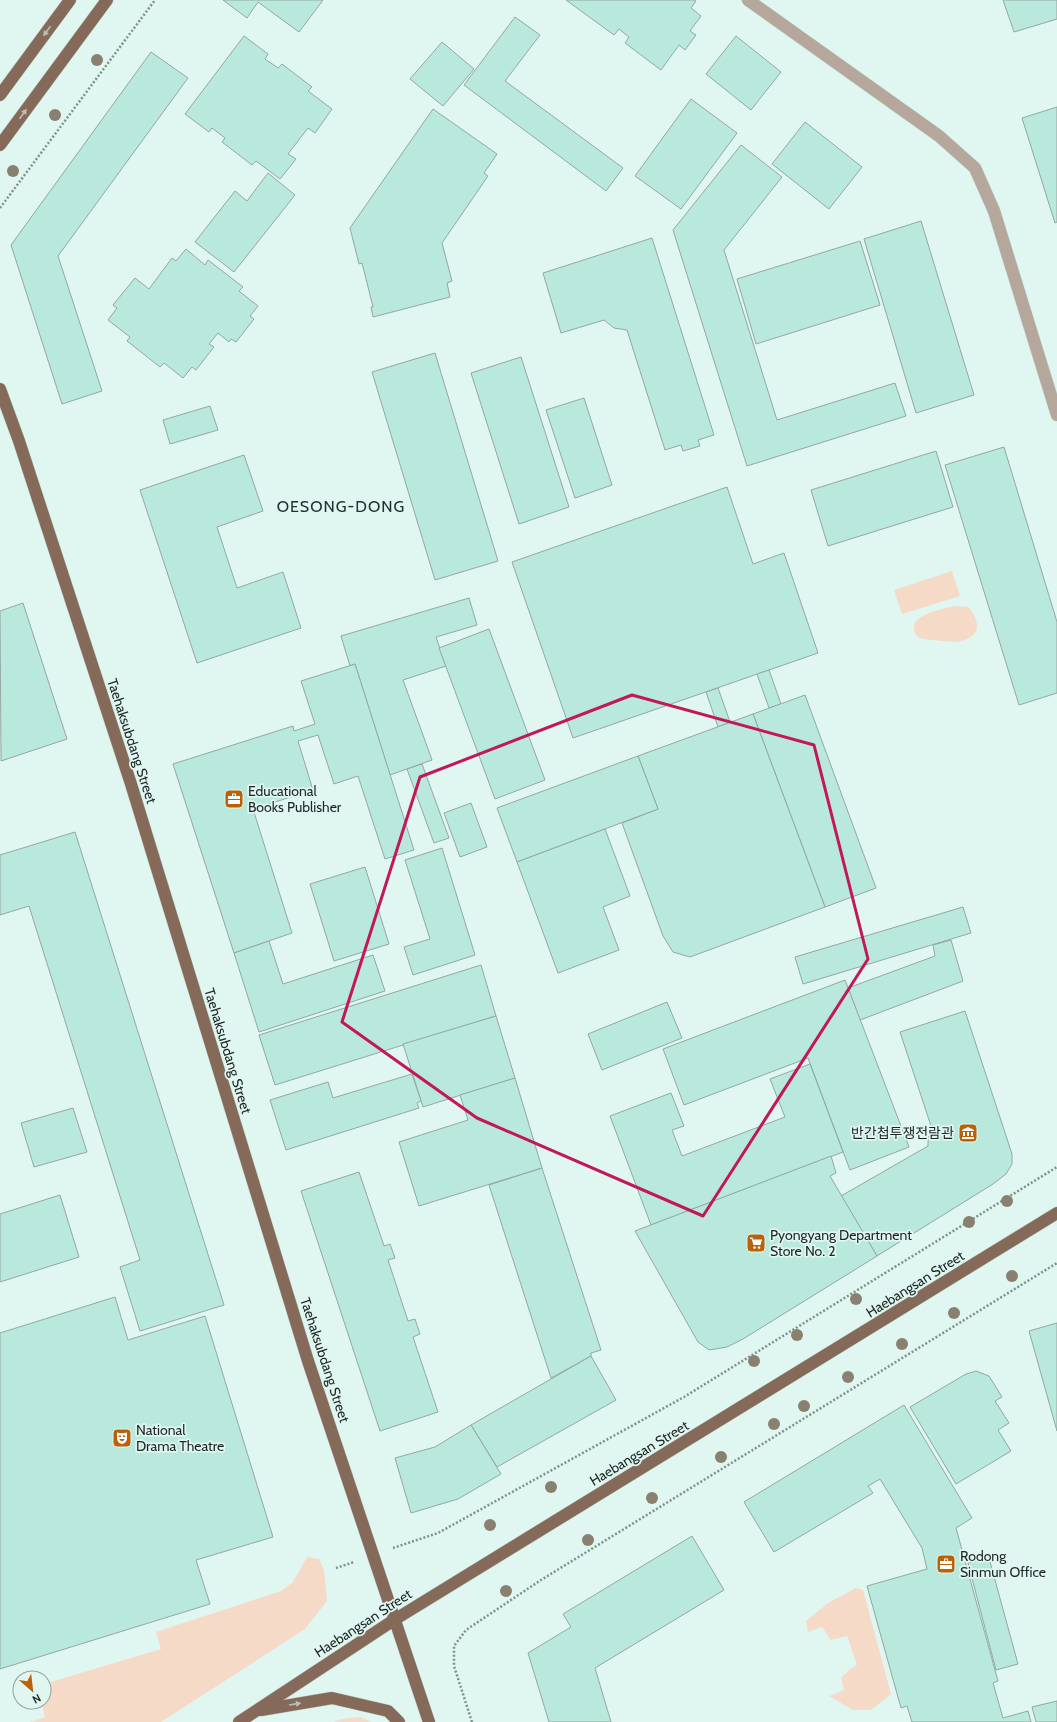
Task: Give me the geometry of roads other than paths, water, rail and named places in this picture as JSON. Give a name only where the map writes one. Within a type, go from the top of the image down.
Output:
[{"type":"main road","points":[[0,95],[70,0]]},
{"type":"main road","points":[[0,145],[107,0]]},
{"type":"main road","name":"Taehaksubdang Street","points":[[0,389],[19,441],[131,784],[306,1353],[429,1722]]},
{"type":"main road","name":"Haebangsan Street","points":[[239,1722],[394,1620],[1057,1213]]},
{"type":"main road","points":[[256,1711],[332,1698],[388,1711],[399,1722]]},
{"type":"street","points":[[748,0],[939,136],[975,168],[994,211],[1057,415]]},
{"type":"place","name":"Educational Books Publisher","points":[[234,799]]},
{"type":"place","name":"반간첩투쟁전람관","points":[[968,1133]]},
{"type":"place","name":"Pyongyang Department Store No. 2","points":[[756,1243]]},
{"type":"place","name":"National Drama Theatre","points":[[122,1438]]},
{"type":"place","name":"Rodong Sinmun Office","points":[[946,1564]]},
{"type":"district","name":"OESONG-DONG","points":[[341,506]]}]
